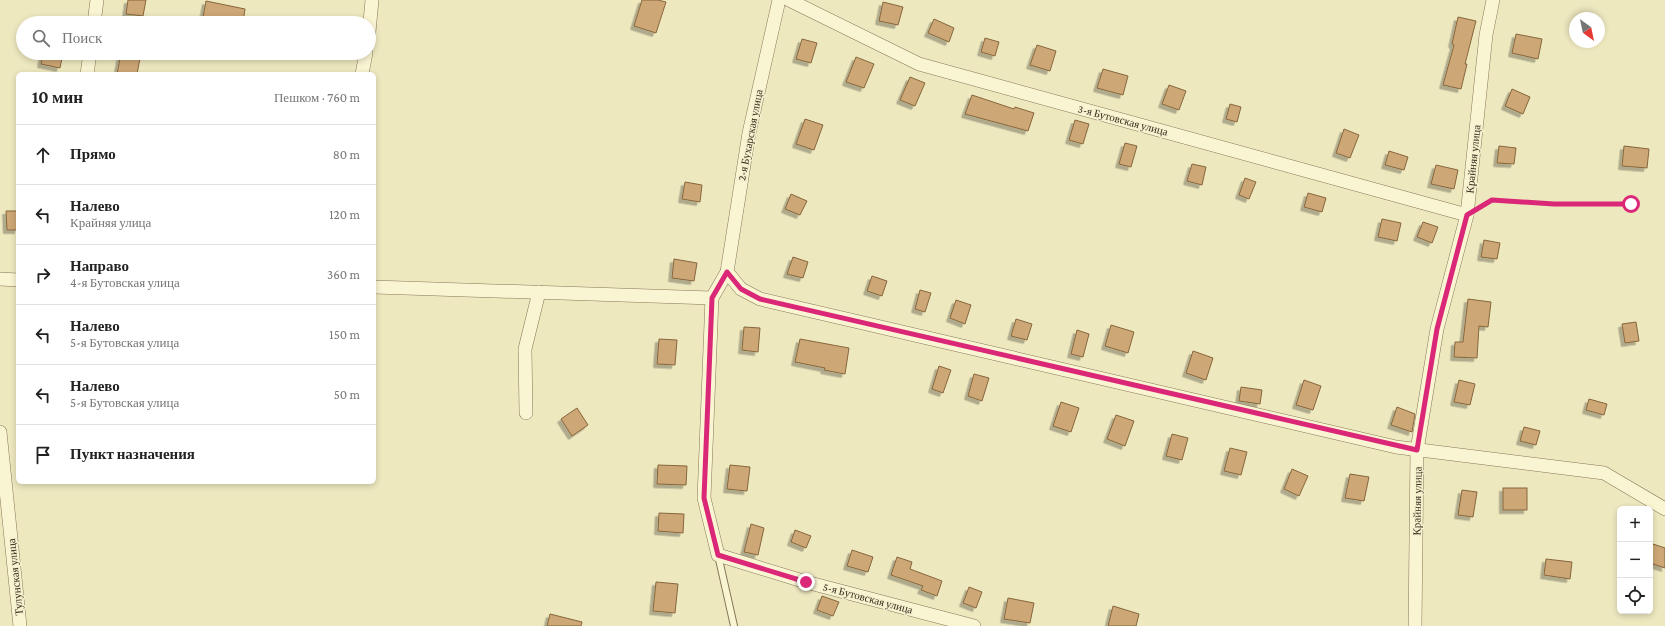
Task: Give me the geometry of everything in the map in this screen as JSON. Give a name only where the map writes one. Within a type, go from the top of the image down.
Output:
[{"type":"street","points":[[95,16],[97,0]]},
{"type":"street","points":[[370,16],[372,0]]},
{"type":"street","name":"2-я Бухарская улица","points":[[727,272],[749,133],[779,0]]},
{"type":"street","name":"3-я Бутовская улица","points":[[789,0],[920,64],[1467,215]]},
{"type":"street","name":"Крайняя улица","points":[[1415,626],[1417,450],[1437,329],[1467,215],[1486,35],[1493,0]]},
{"type":"street","points":[[87,72],[89,60]]},
{"type":"street","points":[[362,72],[365,60]]},
{"type":"street","points":[[718,555],[704,498],[712,298],[727,272],[741,289],[760,299],[1417,450],[1604,473],[1665,509]]},
{"type":"street","points":[[0,279],[16,280]]},
{"type":"street","points":[[376,287],[712,298]]},
{"type":"street","points":[[526,413],[525,350],[539,292]]},
{"type":"street","name":"Тулунская улица","points":[[0,432],[20,626]]},
{"type":"street","name":"5-я Бутовская улица","points":[[718,555],[806,582],[974,626]]},
{"type":"lane","points":[[718,555],[734,626]]},
{"type":"path","points":[[1467,215],[1492,200],[1554,204],[1631,204]]},
{"type":"building","points":[[128,0],[146,0],[143,16],[126,14]]},
{"type":"building","points":[[642,0],[658,0],[666,2],[656,33],[634,26]]},
{"type":"building","points":[[206,1],[245,9],[244,16],[203,16]]},
{"type":"building","points":[[883,2],[903,7],[898,25],[879,21]]},
{"type":"building","points":[[1458,17],[1476,21],[1465,64],[1467,64],[1461,89],[1443,85],[1454,45],[1452,44]]},
{"type":"building","points":[[934,19],[954,28],[949,42],[928,33]]},
{"type":"building","points":[[1516,34],[1542,39],[1538,59],[1512,53]]},
{"type":"building","points":[[985,38],[999,42],[995,56],[981,52]]},
{"type":"building","points":[[802,39],[817,43],[811,63],[796,59]]},
{"type":"building","points":[[1037,45],[1056,51],[1050,71],[1030,65]]},
{"type":"building","points":[[856,57],[874,64],[864,88],[846,82]]},
{"type":"building","points":[[42,60],[62,60],[60,68],[41,64]]},
{"type":"building","points":[[120,60],[140,60],[137,72],[117,72]]},
{"type":"building","points":[[1103,69],[1128,76],[1123,95],[1097,88]]},
{"type":"building","points":[[910,77],[925,83],[915,106],[900,100]]},
{"type":"building","points":[[1169,85],[1186,91],[1179,110],[1162,104]]},
{"type":"building","points":[[1512,89],[1530,97],[1523,114],[1505,106]]},
{"type":"building","points":[[972,95],[1014,109],[1015,107],[1034,113],[1028,131],[965,114]]},
{"type":"building","points":[[1230,104],[1241,107],[1237,122],[1226,119]]},
{"type":"building","points":[[805,119],[823,125],[814,150],[796,144]]},
{"type":"building","points":[[1075,120],[1089,124],[1083,144],[1069,140]]},
{"type":"building","points":[[1344,129],[1359,135],[1350,158],[1336,153]]},
{"type":"building","points":[[1125,143],[1137,146],[1131,167],[1119,164]]},
{"type":"building","points":[[1499,146],[1516,148],[1514,164],[1497,163]]},
{"type":"building","points":[[1624,146],[1649,149],[1647,168],[1622,166]]},
{"type":"building","points":[[1389,151],[1408,157],[1404,170],[1385,165]]},
{"type":"building","points":[[1192,164],[1206,167],[1202,185],[1187,181]]},
{"type":"building","points":[[1436,165],[1458,170],[1454,189],[1431,184]]},
{"type":"building","points":[[1245,178],[1256,182],[1249,199],[1239,195]]},
{"type":"building","points":[[685,182],[702,185],[700,202],[682,199]]},
{"type":"building","points":[[1308,193],[1326,198],[1322,212],[1304,207]]},
{"type":"building","points":[[791,194],[807,201],[800,215],[785,209]]},
{"type":"building","points":[[6,211],[16,211],[16,230],[7,230]]},
{"type":"building","points":[[1382,219],[1401,223],[1397,241],[1378,237]]},
{"type":"building","points":[[1423,222],[1438,227],[1432,243],[1417,237]]},
{"type":"building","points":[[1484,240],[1500,243],[1497,259],[1481,257]]},
{"type":"building","points":[[793,257],[808,262],[803,278],[787,274]]},
{"type":"building","points":[[674,259],[697,263],[694,281],[672,278]]},
{"type":"building","points":[[872,276],[887,281],[882,296],[867,291]]},
{"type":"building","points":[[920,290],[931,293],[925,312],[915,309]]},
{"type":"building","points":[[1468,299],[1491,302],[1488,327],[1479,326],[1477,358],[1454,357],[1455,342],[1463,342]]},
{"type":"building","points":[[956,300],[971,305],[965,324],[950,318]]},
{"type":"building","points":[[1016,319],[1032,324],[1027,340],[1011,336]]},
{"type":"building","points":[[1636,322],[1639,341],[1625,343],[1622,324]]},
{"type":"building","points":[[1111,325],[1134,332],[1128,353],[1105,346]]},
{"type":"building","points":[[744,327],[760,328],[758,352],[742,350]]},
{"type":"building","points":[[1077,330],[1089,334],[1083,357],[1071,354]]},
{"type":"building","points":[[659,339],[677,340],[675,365],[657,364]]},
{"type":"building","points":[[800,339],[849,348],[845,374],[795,362]]},
{"type":"building","points":[[1193,351],[1213,358],[1206,380],[1186,373]]},
{"type":"building","points":[[939,366],[951,370],[943,393],[932,389]]},
{"type":"building","points":[[974,374],[989,378],[982,401],[968,396]]},
{"type":"building","points":[[1304,380],[1321,386],[1313,410],[1296,405]]},
{"type":"building","points":[[1459,380],[1475,384],[1470,405],[1454,402]]},
{"type":"building","points":[[1241,387],[1262,390],[1260,404],[1239,401]]},
{"type":"building","points":[[1589,399],[1607,404],[1604,415],[1586,410]]},
{"type":"building","points":[[1061,402],[1079,408],[1071,432],[1053,426]]},
{"type":"building","points":[[1397,407],[1415,414],[1412,432],[1391,425]]},
{"type":"building","points":[[577,408],[588,425],[572,436],[561,419]]},
{"type":"building","points":[[1116,415],[1134,421],[1125,446],[1107,439]]},
{"type":"building","points":[[1524,427],[1540,431],[1536,445],[1520,441]]},
{"type":"building","points":[[1172,434],[1188,438],[1182,460],[1166,456]]},
{"type":"building","points":[[1230,448],[1247,452],[1241,475],[1224,471]]},
{"type":"building","points":[[658,465],[687,466],[686,485],[657,484]]},
{"type":"building","points":[[730,465],[750,467],[747,491],[727,489]]},
{"type":"building","points":[[1292,469],[1308,476],[1299,496],[1284,489]]},
{"type":"building","points":[[1350,474],[1369,477],[1364,501],[1345,498]]},
{"type":"building","points":[[1503,488],[1527,488],[1527,510],[1503,510]]},
{"type":"building","points":[[1462,490],[1477,492],[1473,517],[1458,515]]},
{"type":"building","points":[[659,513],[684,514],[683,533],[658,531]]},
{"type":"building","points":[[751,524],[764,528],[758,555],[744,552]]},
{"type":"building","points":[[795,530],[811,536],[806,548],[791,542]]},
{"type":"building","points":[[1653,544],[1665,548],[1665,568],[1653,564]]},
{"type":"building","points":[[852,550],[873,557],[868,572],[847,566]]},
{"type":"building","points":[[897,557],[912,562],[910,569],[942,581],[937,596],[921,590],[923,586],[891,575]]},
{"type":"building","points":[[1546,559],[1572,562],[1570,579],[1544,575]]},
{"type":"building","points":[[656,582],[678,584],[675,613],[653,611]]},
{"type":"building","points":[[969,587],[982,592],[976,608],[963,603]]},
{"type":"building","points":[[822,596],[839,602],[833,616],[817,610]]},
{"type":"building","points":[[1008,598],[1034,603],[1030,623],[1004,619]]},
{"type":"building","points":[[1113,606],[1139,614],[1136,626],[1108,626]]},
{"type":"building","points":[[550,614],[582,622],[581,626],[547,626]]},
{"type":"route","points":[[806,582],[718,555],[704,498],[712,298],[727,272],[741,289],[760,299],[1396,447],[1417,450],[1437,329],[1467,215],[1492,200],[1554,204],[1631,204]]}]
